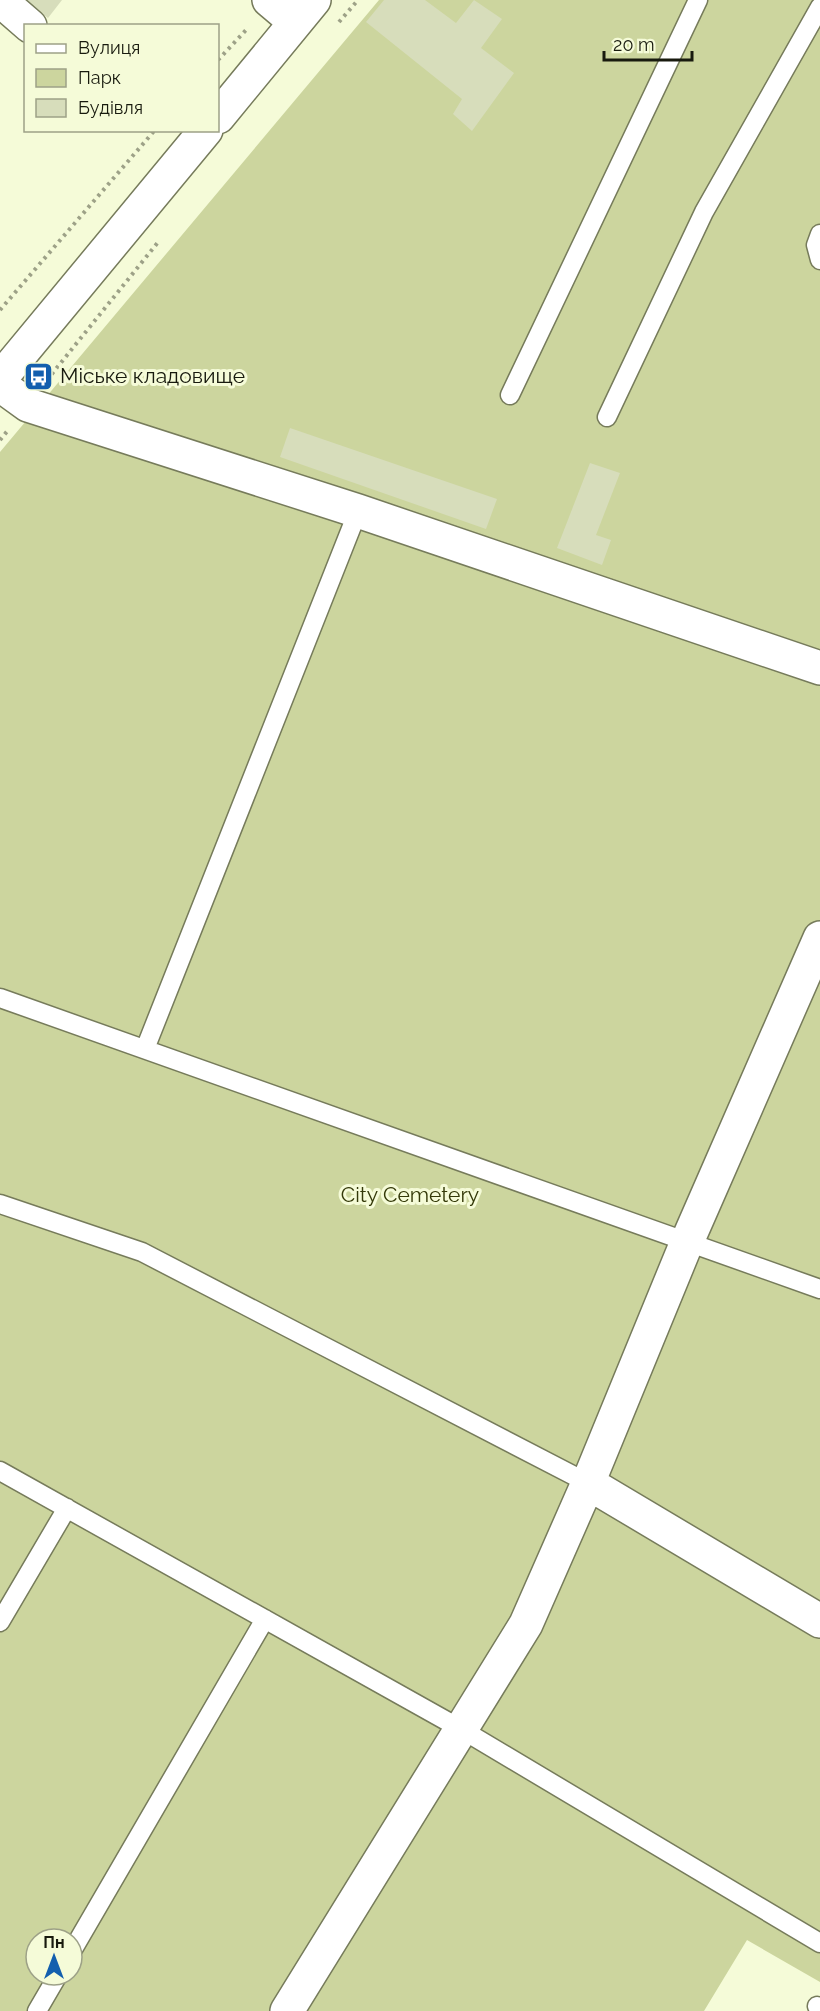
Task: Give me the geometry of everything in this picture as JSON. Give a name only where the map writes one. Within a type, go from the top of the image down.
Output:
[{"type":"street","points":[[0,0],[28,24]]},
{"type":"street","points":[[219,116],[304,11],[269,0]]},
{"type":"street","points":[[0,379],[204,132]]},
{"type":"street","points":[[0,385],[28,405],[358,511],[820,668]]},
{"type":"street","points":[[287,2011],[526,1624],[588,1483],[687,1242],[820,938]]},
{"type":"street","points":[[588,1483],[820,1621]]},
{"type":"lane","points":[[510,395],[698,0]]},
{"type":"lane","points":[[607,417],[704,212],[820,7]]},
{"type":"lane","points":[[820,234],[816,245],[820,260]]},
{"type":"lane","points":[[145,1049],[358,511]]},
{"type":"lane","points":[[0,998],[820,1289]]},
{"type":"lane","points":[[0,1204],[142,1252],[588,1483]]},
{"type":"lane","points":[[0,1471],[461,1729],[820,1943]]},
{"type":"lane","points":[[0,1622],[67,1508]]},
{"type":"lane","points":[[84,1930],[265,1619]]},
{"type":"lane","points":[[37,2011],[51,1987]]},
{"type":"path","points":[[336,27],[358,0]]},
{"type":"path","points":[[0,310],[153,132]]},
{"type":"path","points":[[0,440],[165,233]]},
{"type":"green space","name":"City Cemetery","points":[[379,0],[820,0],[820,1982],[747,1940],[704,2011],[0,2011],[0,452]]},
{"type":"building","points":[[25,0],[62,0],[48,18]]},
{"type":"building","points":[[384,0],[425,0],[456,23],[474,0],[502,19],[481,48],[514,73],[472,131],[453,114],[462,99],[366,22]]},
{"type":"building","points":[[290,428],[497,499],[486,529],[280,457]]},
{"type":"building","points":[[590,463],[620,473],[596,535],[611,540],[602,565],[557,548]]},
{"type":"place","name":"Міське кладовище","points":[[39,376]]}]
